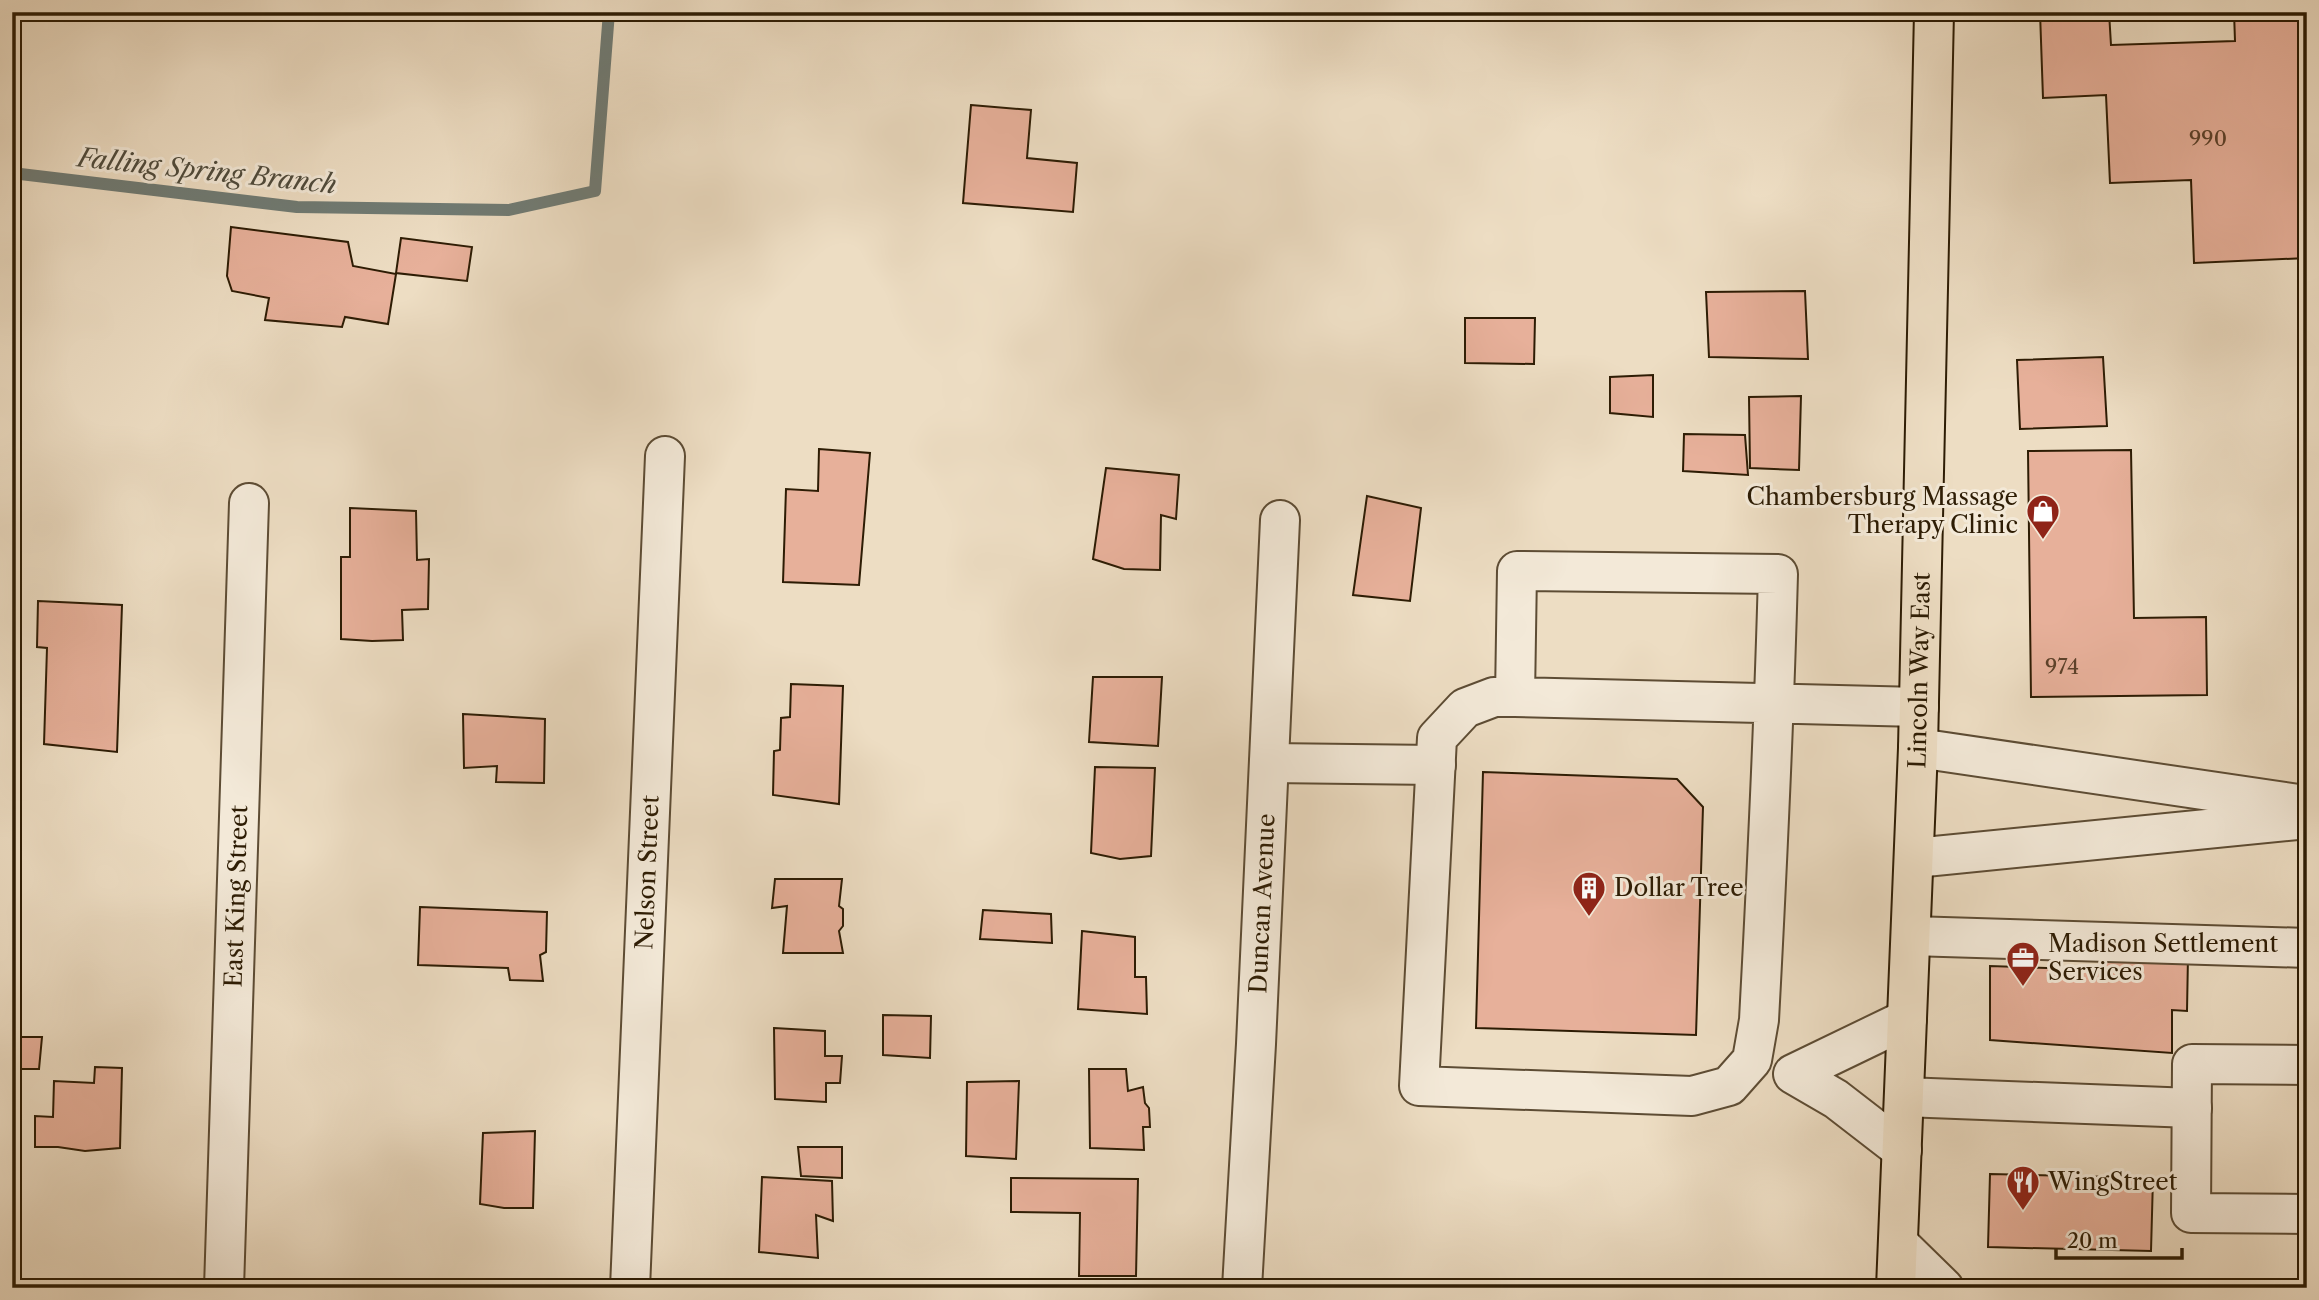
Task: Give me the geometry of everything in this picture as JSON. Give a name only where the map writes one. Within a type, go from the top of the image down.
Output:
[{"type":"highway","name":"Lincoln Way East","points":[[1896,1288],[1918,748],[1934,12]]},
{"type":"street","name":"Nelson Street","points":[[630,1288],[665,456]]},
{"type":"street","name":"East King Street","points":[[223,1288],[249,503]]},
{"type":"street","name":"Duncan Avenue","points":[[1242,1288],[1280,520]]},
{"type":"street","points":[[1515,697],[1517,571],[1778,574],[1774,704],[1759,1020],[1752,1060],[1728,1086],[1692,1096],[1419,1086],[1437,738],[1465,708],[1494,697],[1515,697],[1774,704],[1919,707]]},
{"type":"street","points":[[1918,748],[2307,805]]},
{"type":"street","points":[[1269,762],[1436,765]]},
{"type":"street","points":[[1914,858],[2307,820]]},
{"type":"street","points":[[1911,936],[2307,948]]},
{"type":"street","points":[[1793,1074],[1907,1019]]},
{"type":"street","points":[[2307,1065],[2192,1064],[2191,1213],[2307,1214]]},
{"type":"street","points":[[1742,1071],[1793,1074],[1836,1100],[1902,1150]]},
{"type":"street","points":[[1904,1097],[2192,1108]]},
{"type":"street","points":[[1898,1243],[1944,1288]]},
{"type":"building","points":[[2040,12],[2109,12],[2111,45],[2235,41],[2234,12],[2307,12],[2307,258],[2194,263],[2191,180],[2110,183],[2106,95],[2043,98]]},
{"type":"building","points":[[971,105],[1031,110],[1027,158],[1077,163],[1073,212],[963,203]]},
{"type":"building","points":[[231,227],[348,242],[353,266],[396,274],[388,324],[345,317],[342,327],[265,320],[269,298],[232,291],[227,276]]},
{"type":"building","points":[[401,238],[472,247],[467,281],[396,273]]},
{"type":"building","points":[[1805,291],[1808,359],[1709,357],[1706,292]]},
{"type":"building","points":[[1465,318],[1535,318],[1534,364],[1465,363]]},
{"type":"building","points":[[2103,357],[2107,426],[2020,429],[2017,360]]},
{"type":"building","points":[[1653,375],[1653,417],[1610,413],[1610,377]]},
{"type":"building","points":[[1801,396],[1799,470],[1750,468],[1749,397]]},
{"type":"building","points":[[1684,434],[1745,435],[1748,475],[1683,471]]},
{"type":"building","points":[[819,449],[870,453],[859,585],[783,582],[786,489],[818,491]]},
{"type":"building","points":[[2131,450],[2134,618],[2206,617],[2207,695],[2031,697],[2028,451]]},
{"type":"building","points":[[1106,468],[1179,475],[1176,519],[1161,515],[1160,570],[1124,569],[1093,559]]},
{"type":"building","points":[[1367,496],[1421,508],[1410,601],[1353,595]]},
{"type":"building","points":[[350,508],[416,511],[417,560],[429,559],[428,609],[402,610],[403,640],[341,639],[341,557],[350,557]]},
{"type":"building","points":[[38,601],[122,605],[117,752],[44,744],[47,648],[37,647]]},
{"type":"building","points":[[1093,677],[1162,677],[1158,746],[1089,742]]},
{"type":"building","points":[[791,684],[843,686],[839,804],[773,795],[774,751],[780,750],[781,718],[790,717]]},
{"type":"building","points":[[463,714],[545,719],[544,783],[496,782],[497,766],[464,768]]},
{"type":"building","points":[[1095,767],[1155,768],[1151,856],[1120,859],[1091,853]]},
{"type":"building","name":"Dollar Tree","points":[[1483,772],[1677,779],[1703,807],[1696,1035],[1476,1028]]},
{"type":"building","points":[[775,879],[842,879],[839,906],[843,909],[843,926],[839,931],[843,953],[783,953],[787,906],[772,908]]},
{"type":"building","points":[[420,907],[547,912],[546,952],[540,955],[543,981],[510,980],[508,968],[418,965]]},
{"type":"building","points":[[983,910],[1051,914],[1052,943],[980,939]]},
{"type":"building","points":[[1082,931],[1135,937],[1135,977],[1146,977],[1147,1014],[1078,1009]]},
{"type":"building","points":[[2105,952],[2188,956],[2187,1011],[2172,1010],[2172,1053],[1990,1040],[1990,966],[2104,970]]},
{"type":"building","points":[[883,1015],[931,1016],[930,1058],[883,1055]]},
{"type":"building","points":[[774,1028],[825,1031],[825,1056],[842,1056],[840,1083],[826,1083],[826,1102],[775,1099]]},
{"type":"building","points":[[12,1037],[42,1037],[39,1069],[12,1069]]},
{"type":"building","points":[[95,1067],[122,1068],[120,1148],[85,1151],[35,1147],[35,1116],[53,1117],[54,1081],[94,1083]]},
{"type":"building","points":[[1089,1069],[1126,1069],[1128,1091],[1143,1087],[1145,1103],[1149,1108],[1150,1127],[1143,1127],[1144,1150],[1090,1148]]},
{"type":"building","points":[[1019,1081],[1016,1159],[966,1156],[967,1082]]},
{"type":"building","points":[[535,1131],[533,1208],[504,1208],[480,1204],[483,1133]]},
{"type":"building","points":[[798,1147],[842,1147],[842,1178],[801,1176]]},
{"type":"building","points":[[1990,1174],[2153,1178],[2151,1251],[1988,1247]]},
{"type":"building","points":[[762,1177],[832,1181],[833,1221],[816,1215],[818,1258],[759,1252]]},
{"type":"building","points":[[1011,1178],[1138,1179],[1136,1276],[1079,1276],[1080,1213],[1011,1212]]},
{"type":"waterway","name":"Falling Spring Branch","points":[[12,173],[297,207],[509,210],[595,191],[609,12]]},
{"type":"place","name":"Chambersburg Massage Therapy Clinic","points":[[2043,541]]},
{"type":"place","name":"Dollar Tree","points":[[1589,918]]},
{"type":"place","name":"Madison Settlement Services","points":[[2023,988]]},
{"type":"place","name":"WingStreet","points":[[2023,1212]]}]
